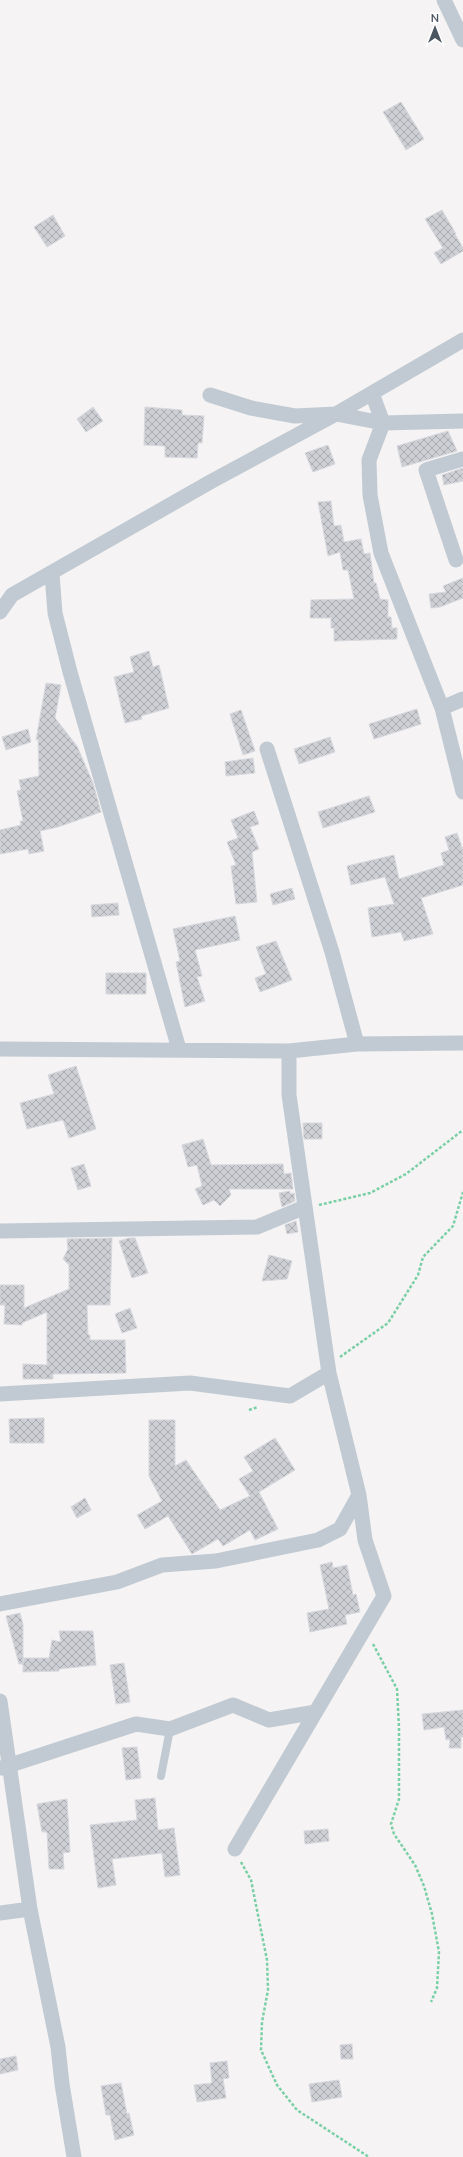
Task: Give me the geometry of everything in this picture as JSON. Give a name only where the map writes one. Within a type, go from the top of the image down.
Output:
[{"type":"street","points":[[444,0],[463,40]]},
{"type":"street","points":[[0,612],[12,595],[52,574],[212,481],[336,414],[463,340]]},
{"type":"street","points":[[372,393],[383,423],[369,460],[370,495],[381,553],[442,708],[463,792]]},
{"type":"street","points":[[210,395],[251,408],[295,416],[336,414],[383,423],[462,424]]},
{"type":"street","points":[[456,560],[426,470],[463,459]]},
{"type":"street","points":[[52,574],[55,612],[70,672],[179,1049]]},
{"type":"street","points":[[442,708],[463,699]]},
{"type":"street","points":[[267,749],[332,952],[357,1044]]},
{"type":"street","points":[[0,1049],[289,1050],[357,1044],[463,1043]]},
{"type":"street","points":[[234,1849],[384,1596],[364,1540],[359,1495],[329,1369],[289,1095],[289,1050]]},
{"type":"street","points":[[0,1231],[257,1227],[305,1207]]},
{"type":"street","points":[[0,1394],[190,1383],[290,1396],[329,1369]]},
{"type":"street","points":[[0,1604],[117,1582],[162,1565],[216,1561],[318,1540],[340,1529],[359,1495]]},
{"type":"street","points":[[0,1701],[5,1767],[30,1909],[58,2047],[62,2084],[74,2157]]},
{"type":"street","points":[[5,1767],[136,1724],[170,1729],[232,1705],[269,1720],[316,1712]]},
{"type":"street","points":[[0,1913],[30,1909]]},
{"type":"lane","points":[[161,1776],[170,1729]]},
{"type":"path","points":[[305,1207],[370,1193],[406,1174],[463,1130]]},
{"type":"path","points":[[329,1369],[388,1323],[418,1275],[423,1257],[453,1226],[463,1192]]},
{"type":"path","points":[[366,1627],[397,1689],[399,1727],[399,1799],[391,1824],[394,1834],[415,1865],[424,1886],[432,1914],[439,1952],[437,1988],[431,2002]]},
{"type":"path","points":[[234,1849],[251,1880],[267,1960],[268,1990],[262,2022],[261,2050],[277,2085],[297,2110],[370,2157]]},
{"type":"building","points":[[401,102],[424,139],[406,150],[383,112]]},
{"type":"building","points":[[442,210],[456,234],[463,251],[441,264],[434,253],[443,248],[425,219]]},
{"type":"building","points":[[53,215],[65,236],[47,247],[34,227]]},
{"type":"building","points":[[93,407],[103,421],[86,432],[77,419]]},
{"type":"building","points":[[145,407],[182,410],[182,415],[204,416],[202,443],[198,443],[197,458],[165,457],[165,446],[144,445]]},
{"type":"building","points":[[448,431],[457,451],[402,467],[397,446]]},
{"type":"building","points":[[328,445],[335,464],[313,472],[305,453]]},
{"type":"building","points":[[463,468],[463,481],[444,485],[442,475]]},
{"type":"building","points":[[331,501],[334,526],[341,525],[344,542],[361,539],[364,554],[370,553],[374,583],[376,583],[380,599],[388,600],[388,617],[391,617],[392,628],[397,628],[397,639],[334,641],[334,628],[331,628],[331,618],[310,618],[311,600],[354,599],[348,570],[343,570],[340,552],[328,556],[318,502]]},
{"type":"building","points":[[463,578],[463,598],[440,607],[431,608],[429,594],[446,592],[443,586]]},
{"type":"building","points":[[149,651],[153,667],[159,665],[169,708],[141,716],[142,719],[125,723],[114,677],[134,672],[130,657]]},
{"type":"building","points":[[46,683],[61,685],[55,718],[77,746],[93,783],[101,812],[58,827],[40,831],[44,851],[29,854],[28,849],[0,854],[0,830],[21,825],[20,821],[23,821],[17,791],[21,790],[19,780],[39,776],[38,739],[36,740]]},
{"type":"building","points":[[417,709],[421,724],[374,739],[369,724]]},
{"type":"building","points":[[241,710],[255,751],[243,755],[230,714]]},
{"type":"building","points":[[28,729],[31,742],[6,750],[2,737]]},
{"type":"building","points":[[330,737],[335,752],[299,764],[294,749]]},
{"type":"building","points":[[253,758],[255,773],[226,776],[225,762]]},
{"type":"building","points":[[369,796],[375,812],[323,828],[318,812]]},
{"type":"building","points":[[254,811],[259,824],[250,827],[259,849],[252,852],[257,902],[236,904],[231,866],[236,865],[227,842],[238,838],[231,820]]},
{"type":"building","points":[[457,833],[463,850],[463,885],[421,898],[433,934],[404,941],[401,932],[372,937],[368,908],[394,904],[385,877],[351,885],[347,866],[394,855],[399,879],[444,865],[441,853],[449,850],[445,837]]},
{"type":"building","points":[[292,888],[295,899],[273,905],[270,894]]},
{"type":"building","points":[[118,903],[119,915],[92,917],[91,905]]},
{"type":"building","points":[[235,916],[240,940],[195,950],[202,976],[197,977],[205,1001],[185,1007],[176,962],[180,961],[173,929]]},
{"type":"building","points":[[276,941],[292,980],[260,992],[255,978],[266,974],[256,947]]},
{"type":"building","points":[[106,973],[146,973],[146,994],[106,994]]},
{"type":"building","points":[[76,1066],[96,1129],[69,1138],[63,1120],[27,1129],[20,1103],[54,1094],[48,1075]]},
{"type":"building","points":[[303,1123],[322,1123],[322,1139],[304,1139]]},
{"type":"building","points":[[203,1139],[211,1165],[283,1164],[284,1174],[291,1173],[293,1189],[229,1189],[231,1195],[220,1206],[214,1200],[203,1205],[195,1189],[202,1186],[197,1165],[188,1167],[182,1145]]},
{"type":"building","points":[[84,1164],[91,1186],[78,1190],[71,1168]]},
{"type":"building","points":[[290,1191],[290,1194],[294,1193],[295,1201],[282,1207],[279,1193]]},
{"type":"building","points":[[296,1221],[298,1232],[287,1234],[285,1225]]},
{"type":"building","points":[[112,1238],[110,1305],[87,1305],[88,1335],[90,1335],[90,1340],[125,1340],[126,1373],[53,1374],[53,1379],[23,1379],[23,1364],[47,1365],[47,1312],[22,1323],[22,1325],[4,1324],[5,1305],[0,1305],[0,1285],[24,1285],[24,1308],[69,1289],[69,1265],[63,1259],[68,1249],[67,1239]]},
{"type":"building","points":[[135,1238],[148,1273],[132,1278],[119,1241]]},
{"type":"building","points":[[269,1255],[292,1261],[287,1279],[262,1281]]},
{"type":"building","points":[[130,1308],[137,1328],[122,1333],[115,1314]]},
{"type":"building","points":[[44,1418],[44,1443],[10,1443],[9,1419]]},
{"type":"building","points":[[149,1420],[175,1420],[175,1466],[186,1460],[220,1510],[250,1496],[239,1479],[253,1471],[244,1457],[275,1438],[295,1470],[259,1492],[278,1529],[255,1540],[250,1530],[223,1546],[218,1539],[192,1554],[168,1516],[145,1529],[137,1515],[162,1501],[149,1476]]},
{"type":"building","points":[[85,1498],[91,1510],[77,1518],[71,1507]]},
{"type":"building","points":[[332,1562],[333,1568],[347,1565],[353,1595],[356,1594],[360,1612],[345,1615],[347,1624],[310,1632],[307,1613],[329,1609],[320,1565]]},
{"type":"building","points":[[20,1613],[23,1624],[23,1664],[19,1664],[6,1616]]},
{"type":"building","points":[[59,1631],[93,1631],[96,1665],[59,1669],[59,1671],[23,1672],[23,1658],[49,1658],[52,1640],[61,1642]]},
{"type":"building","points":[[124,1663],[130,1702],[116,1704],[110,1665]]},
{"type":"building","points":[[463,1710],[463,1737],[461,1737],[461,1748],[449,1748],[450,1739],[446,1740],[444,1727],[424,1730],[422,1714]]},
{"type":"building","points":[[137,1747],[141,1778],[126,1780],[122,1748]]},
{"type":"building","points":[[155,1798],[158,1830],[174,1828],[180,1875],[165,1877],[162,1853],[112,1859],[116,1885],[98,1888],[90,1825],[137,1820],[135,1800]]},
{"type":"building","points":[[67,1799],[70,1852],[63,1853],[64,1869],[49,1869],[47,1832],[42,1832],[37,1804]]},
{"type":"building","points":[[328,1829],[329,1841],[305,1844],[304,1831]]},
{"type":"building","points":[[352,2044],[353,2059],[341,2059],[340,2045]]},
{"type":"building","points":[[16,2056],[18,2070],[0,2074],[0,2059]]},
{"type":"building","points":[[227,2061],[229,2078],[223,2079],[226,2098],[197,2102],[194,2085],[212,2083],[210,2063]]},
{"type":"building","points":[[339,2080],[342,2097],[312,2102],[309,2084]]},
{"type":"building","points":[[121,2083],[127,2114],[129,2113],[134,2135],[115,2140],[110,2115],[106,2115],[101,2086]]}]
